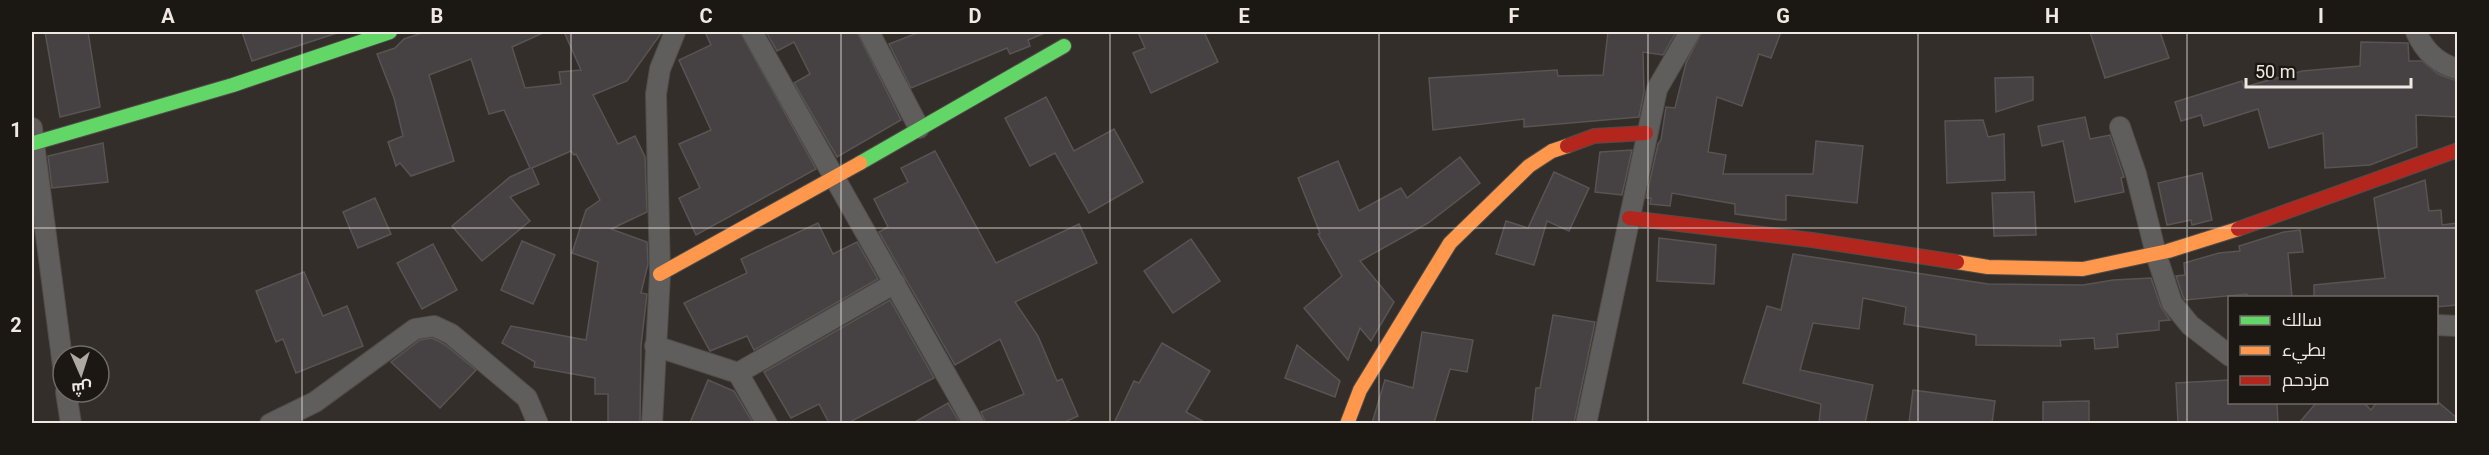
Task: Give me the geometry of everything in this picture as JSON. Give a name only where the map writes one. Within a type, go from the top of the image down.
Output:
[{"type":"street","points":[[60,344],[33,136],[233,85],[390,32]]},
{"type":"street","points":[[652,423],[660,274],[656,94],[660,69],[675,32]]},
{"type":"street","points":[[752,32],[974,423]]},
{"type":"street","points":[[869,32],[919,129]]},
{"type":"street","points":[[1586,423],[1657,89],[1690,32]]},
{"type":"street","points":[[2416,32],[2430,54],[2441,63],[2457,69]]},
{"type":"street","points":[[660,274],[836,177],[1064,46]]},
{"type":"street","points":[[2120,127],[2136,174],[2156,254],[2172,303],[2190,325],[2228,355]]},
{"type":"street","points":[[1347,423],[1366,380],[1449,243],[1529,166],[1552,151],[1594,136],[1646,133]]},
{"type":"street","points":[[1629,218],[1812,240],[1988,267],[2083,269],[2156,254],[2259,223],[2457,150]]},
{"type":"street","points":[[738,373],[895,284]]},
{"type":"street","points":[[2438,325],[2457,326]]},
{"type":"street","points":[[270,423],[315,402],[407,334],[424,326],[443,329],[451,334],[527,398],[538,423]]},
{"type":"street","points":[[655,346],[738,373],[767,423]]},
{"type":"street","points":[[68,404],[71,423]]},
{"type":"building","points":[[45,32],[88,32],[100,107],[60,117]]},
{"type":"building","points":[[242,32],[340,32],[252,61]]},
{"type":"building","points":[[425,32],[545,32],[512,47],[525,88],[561,84],[559,72],[581,70],[564,32],[662,32],[627,81],[593,95],[618,144],[635,136],[645,157],[647,212],[611,229],[647,242],[648,264],[641,293],[647,294],[641,346],[640,423],[608,423],[608,394],[595,394],[595,378],[534,367],[535,362],[502,343],[511,326],[586,340],[598,262],[572,253],[586,210],[600,200],[576,154],[574,155],[571,151],[532,168],[539,184],[510,197],[530,221],[482,261],[452,226],[510,177],[530,168],[504,110],[489,114],[471,59],[429,75],[454,161],[411,176],[400,163],[396,166],[388,142],[403,136],[394,98],[377,54],[395,48],[404,39]]},
{"type":"building","points":[[705,32],[740,32],[816,169],[696,235],[679,198],[700,188],[679,144],[711,130],[679,60],[711,45]]},
{"type":"building","points":[[766,32],[857,32],[901,120],[837,157],[794,83],[810,74],[794,42],[777,51]]},
{"type":"building","points":[[920,32],[1047,32],[1028,40],[1030,46],[1010,54],[1007,48],[911,88],[889,44]]},
{"type":"building","points":[[1138,32],[1204,32],[1218,62],[1151,93],[1133,53],[1145,48]]},
{"type":"building","points":[[1608,32],[1676,32],[1663,55],[1643,52],[1644,92],[1639,117],[1524,127],[1524,119],[1433,130],[1429,78],[1557,70],[1558,76],[1603,75]]},
{"type":"building","points":[[1702,32],[1781,32],[1771,58],[1759,54],[1742,106],[1717,97],[1708,152],[1726,155],[1723,174],[1813,174],[1816,141],[1863,146],[1857,203],[1786,195],[1786,220],[1735,214],[1735,204],[1672,193],[1670,206],[1650,204],[1651,198],[1646,198],[1658,144],[1661,140],[1666,107],[1675,108],[1686,63]]},
{"type":"building","points":[[2090,32],[2160,32],[2169,58],[2105,78]]},
{"type":"building","points":[[2361,42],[2408,43],[2409,61],[2422,61],[2438,74],[2457,81],[2457,117],[2416,115],[2417,147],[2370,165],[2325,168],[2323,133],[2269,148],[2258,109],[2204,126],[2201,115],[2181,121],[2175,102],[2242,81],[2244,87],[2302,71],[2360,66]]},
{"type":"building","points":[[2033,77],[2033,100],[1996,112],[1995,78]]},
{"type":"building","points":[[1046,97],[1074,151],[1114,129],[1143,182],[1089,213],[1055,153],[1030,166],[1005,118]]},
{"type":"building","points":[[2085,117],[2090,139],[2110,135],[2124,177],[2121,178],[2124,192],[2075,202],[2063,141],[2042,146],[2038,126]]},
{"type":"building","points":[[1983,120],[1988,137],[2004,134],[2005,180],[1947,183],[1945,121]]},
{"type":"building","points":[[103,143],[108,182],[52,188],[48,156]]},
{"type":"building","points":[[1632,150],[1622,195],[1595,192],[1600,152]]},
{"type":"building","points":[[935,151],[996,263],[1079,224],[1097,263],[1015,302],[1038,336],[1057,381],[1062,379],[1078,416],[1062,423],[986,423],[981,412],[1024,394],[1000,339],[955,365],[879,232],[888,227],[874,199],[908,182],[901,168]]},
{"type":"building","points":[[1460,157],[1480,183],[1428,223],[1360,261],[1394,302],[1371,341],[1360,328],[1348,360],[1304,308],[1342,276],[1318,234],[1320,233],[1298,178],[1338,161],[1359,211],[1401,188],[1407,198]]},
{"type":"building","points":[[1554,172],[1589,188],[1569,231],[1547,221],[1534,265],[1496,254],[1506,221],[1528,228]]},
{"type":"building","points":[[2202,173],[2212,220],[2192,225],[2191,220],[2167,225],[2158,183]]},
{"type":"building","points":[[2425,180],[2429,211],[2441,210],[2442,225],[2457,223],[2457,305],[2438,307],[2438,296],[2314,296],[2314,285],[2385,278],[2374,198]]},
{"type":"building","points":[[2034,192],[2036,235],[1994,236],[1992,193]]},
{"type":"building","points":[[375,198],[391,234],[358,248],[343,212]]},
{"type":"building","points":[[818,223],[833,254],[857,242],[878,279],[754,350],[747,336],[710,351],[684,303],[747,273],[741,259]]},
{"type":"building","points":[[2300,230],[2303,252],[2288,253],[2292,296],[2247,296],[2247,294],[2185,300],[2183,297],[2176,276],[2185,275],[2184,263],[2219,253],[2240,251],[2239,246],[2284,232]]},
{"type":"building","points":[[1659,238],[1716,245],[1714,284],[1657,281]]},
{"type":"building","points":[[1191,239],[1220,281],[1173,313],[1144,271]]},
{"type":"building","points":[[522,241],[555,255],[533,304],[501,290]]},
{"type":"building","points":[[433,244],[457,290],[422,309],[397,263]]},
{"type":"building","points":[[1793,254],[1988,284],[2083,285],[2113,280],[2151,278],[2161,307],[2170,320],[2159,321],[2159,330],[2117,334],[2118,347],[2095,349],[2094,338],[2060,340],[2061,346],[1976,345],[1976,335],[1904,324],[1906,307],[1863,298],[1859,329],[1813,323],[1800,370],[1873,385],[1865,423],[1819,423],[1821,404],[1743,383],[1767,306],[1781,310]]},
{"type":"building","points":[[304,272],[323,316],[347,306],[363,346],[296,373],[283,339],[276,342],[256,291]]},
{"type":"building","points":[[890,300],[934,378],[848,423],[829,423],[819,404],[791,418],[764,372]]},
{"type":"building","points":[[1553,315],[1595,322],[1574,423],[1532,423],[1536,388],[1540,388]]},
{"type":"building","points":[[1422,332],[1473,340],[1467,372],[1450,369],[1434,423],[1372,423],[1385,380],[1413,388]]},
{"type":"building","points":[[432,338],[444,344],[476,370],[440,408],[391,362],[420,340]]},
{"type":"building","points":[[1162,343],[1210,371],[1186,412],[1206,423],[1114,423],[1134,381],[1139,383]]},
{"type":"building","points":[[1297,345],[1340,381],[1335,397],[1285,378]]},
{"type":"building","points":[[708,380],[734,391],[753,423],[690,423]]},
{"type":"building","points":[[2228,380],[2228,404],[2277,404],[2278,423],[2178,423],[2176,383]]},
{"type":"building","points":[[1913,390],[1995,401],[1992,423],[1909,423]]},
{"type":"building","points":[[2089,401],[2089,423],[2043,423],[2043,402]]},
{"type":"building","points":[[2438,402],[2457,418],[2457,423],[2299,423],[2315,404],[2365,404],[2371,410],[2376,404],[2438,404]]},
{"type":"building","points":[[948,403],[960,423],[913,423]]},
{"type":"traffic: fast","points":[[34,143],[233,85],[390,32]]},
{"type":"traffic: fast","points":[[860,163],[1064,46]]},
{"type":"traffic: slow","points":[[1347,424],[1360,390],[1450,243],[1529,166],[1552,151],[1567,146]]},
{"type":"traffic: slow","points":[[660,274],[860,163]]},
{"type":"traffic: slow","points":[[1957,262],[1988,267],[2083,269],[2168,251],[2238,229]]},
{"type":"traffic: jam","points":[[1567,146],[1594,136],[1646,133]]},
{"type":"traffic: jam","points":[[2238,229],[2458,150]]},
{"type":"traffic: jam","points":[[1629,218],[1812,240],[1957,262]]}]
